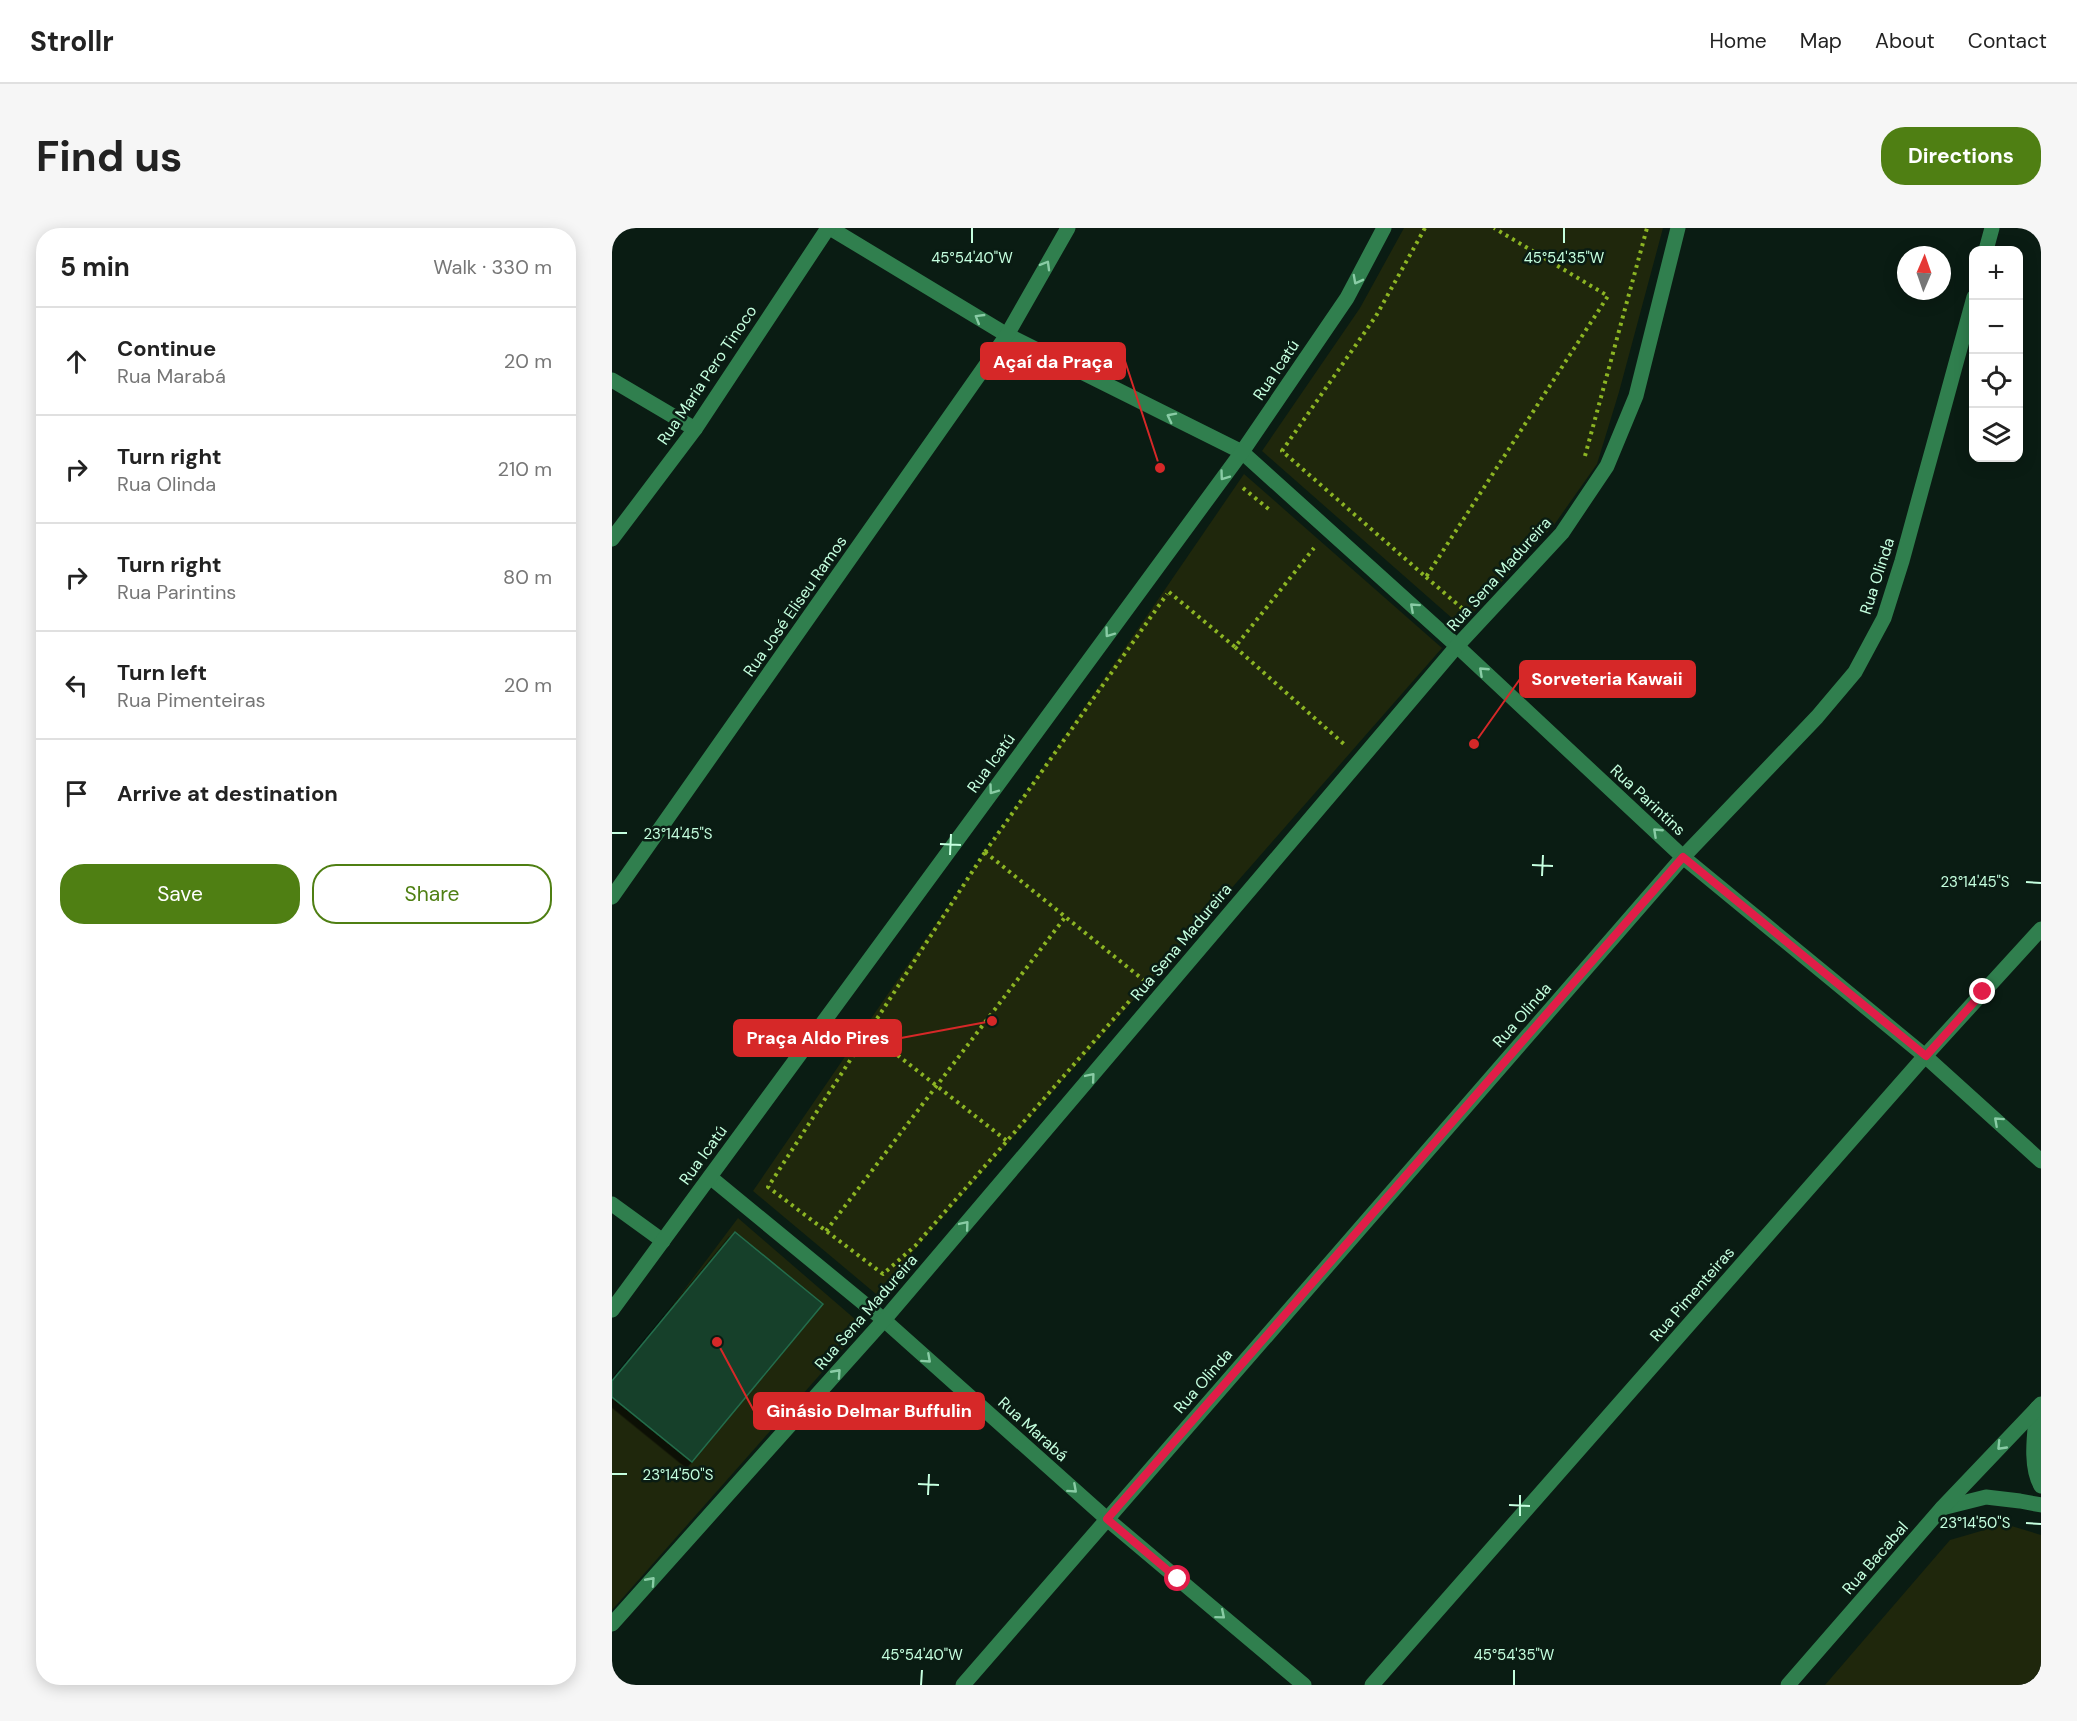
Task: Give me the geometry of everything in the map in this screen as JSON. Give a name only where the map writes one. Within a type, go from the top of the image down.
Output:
[{"type":"street","name":"Rua Parintins","points":[[829,228],[1007,334],[1242,452],[1457,646],[1683,857],[1926,1056],[2041,1161]]},
{"type":"street","name":"Rua Maria Pero Tinoco","points":[[612,539],[695,429],[829,228]]},
{"type":"street","name":"Rua José Eliseu Ramos","points":[[612,897],[1007,334],[1068,228]]},
{"type":"street","name":"Rua Icatú","points":[[612,1310],[1242,452],[1347,298],[1384,228]]},
{"type":"street","name":"Rua Sena Madureira","points":[[612,1624],[884,1320],[1457,646],[1563,532],[1607,466],[1636,396],[1678,228]]},
{"type":"street","points":[[1987,246],[1992,228]]},
{"type":"street","name":"Rua Olinda","points":[[963,1685],[1683,857],[1817,717],[1855,672],[1879,627],[1902,561],[1973,300]]},
{"type":"street","points":[[612,380],[695,429]]},
{"type":"street","name":"Rua Pimenteiras","points":[[1372,1685],[1926,1056],[2041,929]]},
{"type":"street","name":"Rua Marabá","points":[[710,1177],[884,1320],[1107,1519],[1304,1685]]},
{"type":"street","points":[[612,1204],[663,1241]]},
{"type":"street","points":[[2039,1406],[2034,1450],[2037,1479],[2041,1486]]},
{"type":"street","name":"Rua Bacabal","points":[[1788,1685],[1942,1508],[2039,1406]]},
{"type":"street","points":[[1942,1508],[1986,1497],[2041,1505]]},
{"type":"path","points":[[1425,228],[1376,316],[1282,451],[1465,611],[1472,602]]},
{"type":"path","points":[[1426,577],[1608,296],[1494,228]]},
{"type":"path","points":[[1582,467],[1647,228]]},
{"type":"path","points":[[1237,496],[1243,487],[1279,517]]},
{"type":"path","points":[[1305,540],[1323,555]]},
{"type":"path","points":[[1235,647],[1314,548]]},
{"type":"path","points":[[985,852],[1146,982],[915,1246],[883,1274],[768,1187],[985,852],[1176,583]]},
{"type":"path","points":[[1169,592],[1235,647],[1351,751]]},
{"type":"path","points":[[826,1231],[1066,916]]},
{"type":"path","points":[[868,1032],[1007,1141]]},
{"type":"green space","points":[[1404,228],[1663,228],[1597,464],[1554,525],[1461,626],[1262,451],[1360,308]]},
{"type":"green space","points":[[1244,474],[1442,648],[876,1294],[753,1191]]},
{"type":"green space","points":[[738,1218],[863,1326],[612,1610],[612,1386]]},
{"type":"green space","points":[[2005,1524],[2041,1535],[2041,1685],[1825,1685],[1950,1540]]},
{"type":"building","points":[[735,1232],[823,1304],[692,1462],[612,1397],[612,1381]]},
{"type":"place","name":"Açaí da Praça","points":[[1160,468]]},
{"type":"place","name":"Sorveteria Kawaii","points":[[1474,744]]},
{"type":"place","name":"Praça Aldo Pires","points":[[992,1021]]},
{"type":"place","name":"Ginásio Delmar Buffulin","points":[[717,1342]]},
{"type":"route","points":[[1178,1579],[1107,1519],[1683,857],[1926,1056],[1983,992]]}]
